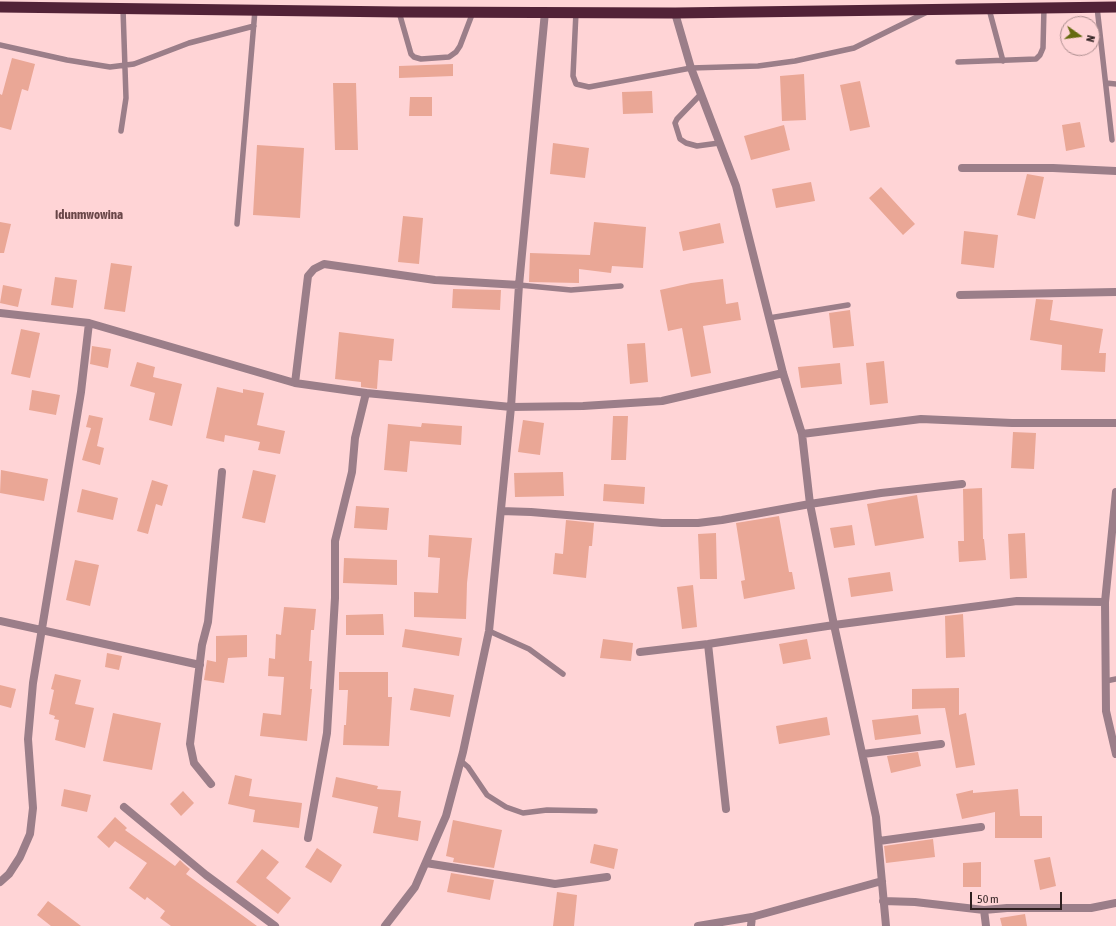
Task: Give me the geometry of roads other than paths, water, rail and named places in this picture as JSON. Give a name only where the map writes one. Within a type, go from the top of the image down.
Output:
[{"type":"highway","points":[[0,7],[399,12],[675,13],[1044,8],[1060,4],[1096,8],[1116,7]]},
{"type":"street","points":[[385,926],[415,887],[446,816],[461,761],[489,632],[511,407],[519,285],[545,12]]},
{"type":"street","points":[[675,13],[691,68],[736,186],[783,373],[802,434],[810,504],[834,625],[876,817],[886,926]]},
{"type":"street","points":[[962,168],[1053,168],[1116,171]]},
{"type":"street","points":[[295,382],[308,276],[314,268],[324,264],[435,280],[519,285]]},
{"type":"street","points":[[960,295],[1116,292]]},
{"type":"street","points":[[0,313],[89,323],[295,382],[366,393],[511,407],[583,406],[662,401],[783,373]]},
{"type":"street","points":[[0,882],[9,874],[20,857],[30,834],[33,808],[28,739],[33,683],[77,415],[89,323]]},
{"type":"street","points":[[308,838],[327,732],[335,598],[335,541],[352,472],[355,438],[366,393]]},
{"type":"street","points":[[802,434],[921,420],[1012,423],[1116,422]]},
{"type":"street","points":[[211,784],[194,763],[190,744],[202,645],[208,622],[222,472]]},
{"type":"street","points":[[501,511],[698,523],[881,493],[962,484]]},
{"type":"street","points":[[1116,492],[1105,602],[1106,711],[1116,754]]},
{"type":"street","points":[[640,652],[1017,601],[1105,602]]},
{"type":"street","points":[[0,621],[200,665]]},
{"type":"street","points":[[708,644],[726,809]]},
{"type":"street","points":[[863,754],[941,744]]},
{"type":"street","points":[[124,807],[206,875],[275,926]]},
{"type":"street","points":[[878,841],[982,827]]},
{"type":"street","points":[[426,863],[555,884],[607,877]]},
{"type":"street","points":[[698,926],[752,917],[882,881]]},
{"type":"street","points":[[883,901],[915,902],[984,910],[1007,908],[1091,908],[1116,903]]},
{"type":"street","points":[[984,910],[986,926]]},
{"type":"street","points":[[751,926],[752,917]]},
{"type":"lane","points":[[121,131],[126,98],[123,8]]},
{"type":"lane","points":[[958,62],[1036,60],[1043,48],[1044,8]]},
{"type":"lane","points":[[1096,8],[1112,140]]},
{"type":"lane","points":[[576,12],[573,76],[576,84],[589,87],[691,68],[758,66],[795,61],[854,48],[933,9]]},
{"type":"lane","points":[[989,9],[1003,61]]},
{"type":"lane","points":[[237,224],[255,10]]},
{"type":"lane","points":[[399,12],[410,54],[421,59],[449,57],[456,52],[460,46],[473,12]]},
{"type":"lane","points":[[0,45],[67,60],[110,67],[134,64],[189,43],[254,26]]},
{"type":"lane","points":[[1106,84],[1116,84]]},
{"type":"lane","points":[[701,94],[675,123],[680,139],[686,143],[697,146],[719,143]]},
{"type":"lane","points":[[519,285],[571,290],[621,286]]},
{"type":"lane","points":[[769,318],[848,305]]},
{"type":"lane","points":[[489,632],[529,649],[563,674]]},
{"type":"lane","points":[[1106,681],[1116,679]]},
{"type":"lane","points":[[461,761],[468,767],[487,795],[506,807],[523,813],[547,810],[595,811]]},
{"type":"district","name":"Idunmwowina","points":[[89,215]]}]
